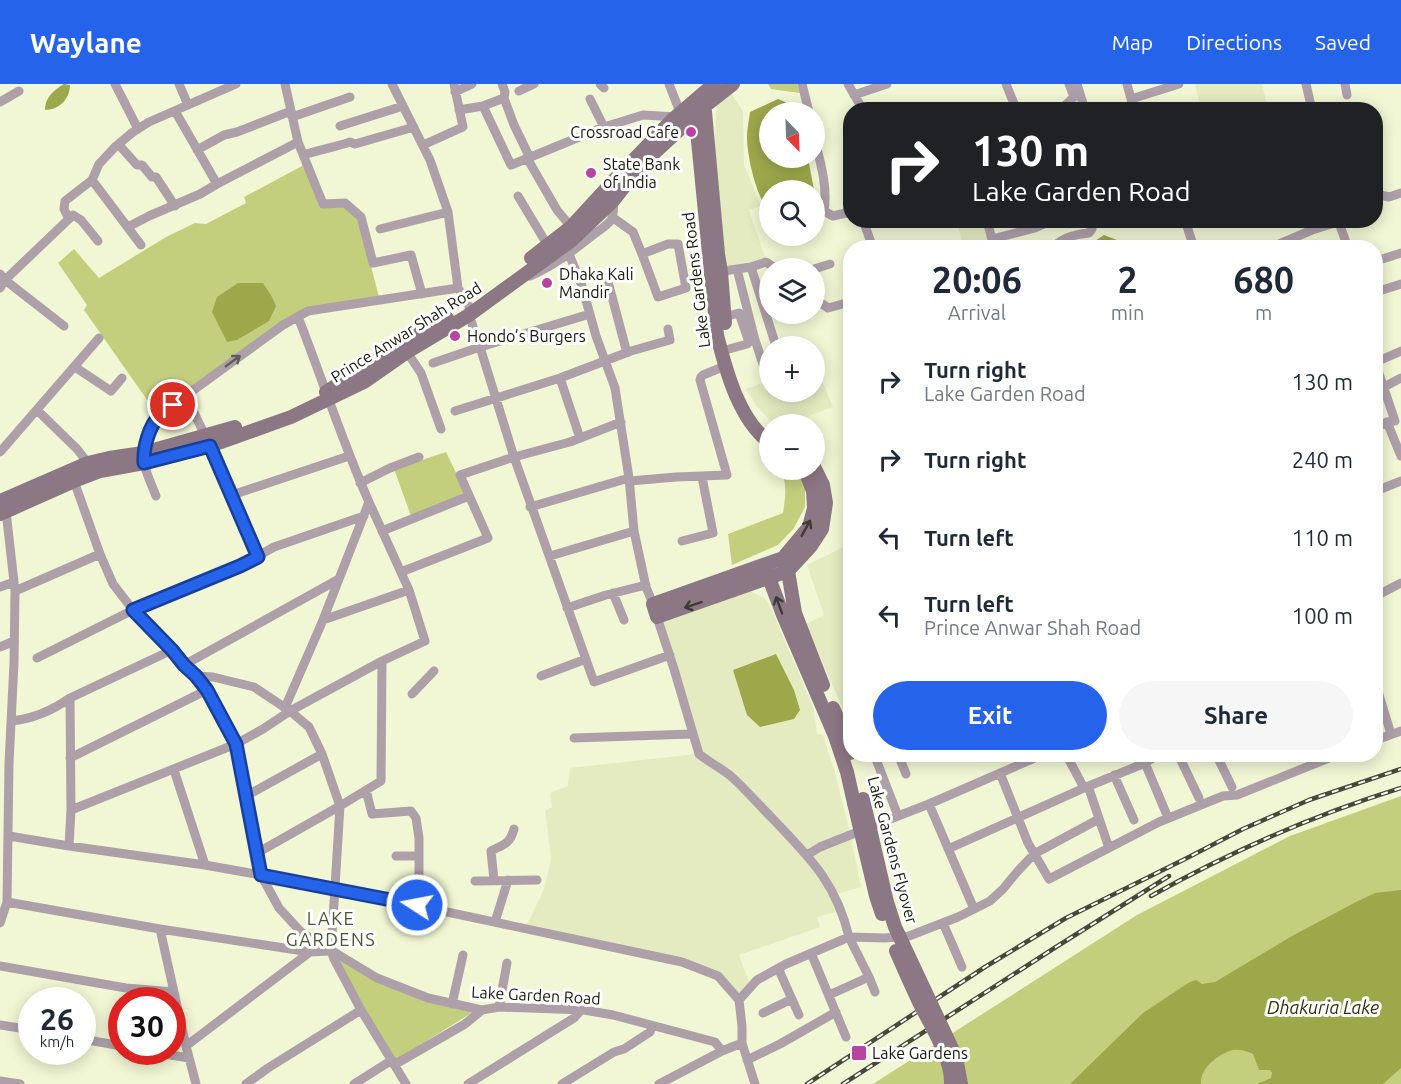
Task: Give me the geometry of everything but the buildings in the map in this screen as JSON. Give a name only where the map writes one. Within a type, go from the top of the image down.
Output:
[{"type":"main road","name":"Prince Anwar Shah Road","points":[[328,396],[411,338],[469,310],[572,227],[678,114],[733,84]]},
{"type":"main road","name":"Prince Anwar Shah Road","points":[[2,509],[100,471],[208,441],[364,382],[469,310],[512,284],[572,240],[614,201],[641,165],[702,99]]},
{"type":"main road","name":"Lake Gardens Road","points":[[702,99],[717,245],[717,335],[725,366],[740,404],[753,428],[759,433]]},
{"type":"main road","name":"Lake Gardens Road","points":[[716,273],[729,349],[752,412],[759,421]]},
{"type":"main road","name":"Prince Anwar Shah Road","points":[[2,509],[88,463],[109,458],[143,458]]},
{"type":"main road","points":[[809,480],[813,491],[814,508],[809,527],[786,565],[795,613],[843,726]]},
{"type":"main road","points":[[655,611],[786,565],[811,546],[822,529],[826,503],[820,480]]},
{"type":"main road","points":[[767,572],[783,615],[843,726]]},
{"type":"main road","name":"Lake Gardens Flyover","points":[[847,762],[847,772],[858,801],[895,927],[956,1057],[961,1084]]},
{"type":"main road","name":"Lake Gardens Flyover","points":[[852,762],[876,896],[890,937],[952,1072],[951,1084]]},
{"type":"street","points":[[115,84],[138,129]]},
{"type":"street","points":[[179,84],[188,105]]},
{"type":"street","points":[[69,219],[64,209],[65,201],[92,180],[99,164],[119,144],[149,122],[236,84]]},
{"type":"street","points":[[285,84],[298,142],[323,204],[345,203],[361,217],[373,263],[411,255],[422,294]]},
{"type":"street","points":[[392,84],[430,160],[448,212],[458,288],[469,310],[530,507],[550,556],[594,682],[670,655]]},
{"type":"street","points":[[423,145],[463,127],[454,88],[472,84]]},
{"type":"street","points":[[502,84],[505,92],[504,98],[529,158],[556,210],[572,227]]},
{"type":"street","points":[[519,91],[534,84]]},
{"type":"street","points":[[483,106],[511,165],[643,115],[678,114],[669,84]]},
{"type":"street","points":[[848,84],[858,102]]},
{"type":"street","points":[[854,95],[887,84]]},
{"type":"street","points":[[1006,84],[1014,102]]},
{"type":"street","points":[[1069,84],[1074,97],[1069,102]]},
{"type":"street","points":[[1077,84],[1083,102]]},
{"type":"street","points":[[1127,84],[1132,102]]},
{"type":"street","points":[[1131,99],[1179,84]]},
{"type":"street","points":[[1306,84],[1310,102]]},
{"type":"street","points":[[1345,84],[1347,95]]},
{"type":"street","points":[[805,85],[808,102]]},
{"type":"street","points":[[0,102],[19,91]]},
{"type":"street","points":[[197,150],[224,135],[350,97]]},
{"type":"street","points":[[459,110],[483,106],[504,98]]},
{"type":"street","points":[[590,99],[604,128]]},
{"type":"street","points":[[340,126],[403,106]]},
{"type":"street","points":[[174,111],[217,184]]},
{"type":"street","points":[[303,155],[350,142],[355,144],[367,141],[414,126]]},
{"type":"street","points":[[128,227],[200,194],[298,142]]},
{"type":"street","points":[[119,144],[137,165],[142,165],[152,177],[156,177],[175,206]]},
{"type":"street","points":[[92,180],[141,244]]},
{"type":"street","points":[[1383,196],[1389,197],[1401,193]]},
{"type":"street","points":[[518,196],[548,246]]},
{"type":"street","points":[[512,284],[552,265],[602,228],[614,213],[614,201]]},
{"type":"street","points":[[380,229],[448,212]]},
{"type":"street","points":[[825,214],[833,216],[843,214]]},
{"type":"street","points":[[64,326],[2,281],[73,215],[81,220],[98,241]]},
{"type":"street","points":[[612,217],[633,232],[658,297],[686,288],[678,244],[668,244],[642,254]]},
{"type":"street","points":[[1001,240],[1035,228]]},
{"type":"street","points":[[1063,240],[1081,233],[1089,233],[1092,228]]},
{"type":"street","points":[[1289,240],[1318,228]]},
{"type":"street","points":[[1383,259],[1401,253]]},
{"type":"street","points":[[568,254],[582,286],[615,388],[634,531],[646,585],[670,655],[699,754],[732,777],[807,855],[825,879],[837,899],[849,937],[875,992]]},
{"type":"street","points":[[716,273],[759,264]]},
{"type":"street","points":[[825,266],[830,264]]},
{"type":"street","points":[[751,267],[773,336]]},
{"type":"street","points":[[737,269],[759,352]]},
{"type":"street","points":[[607,278],[627,353]]},
{"type":"street","points":[[1383,290],[1401,284]]},
{"type":"street","points":[[156,496],[143,458],[150,431],[159,415],[283,325],[308,311],[458,288]]},
{"type":"street","points":[[825,306],[828,308],[843,304]]},
{"type":"street","points":[[724,317],[739,313],[749,342],[729,349]]},
{"type":"street","points":[[433,363],[590,314]]},
{"type":"street","points":[[71,810],[236,744],[263,729],[288,710],[381,661],[425,641],[409,590],[349,456],[298,317]]},
{"type":"street","points":[[455,411],[670,340],[668,329]]},
{"type":"street","points":[[0,452],[99,338]]},
{"type":"street","points":[[1383,360],[1401,351]]},
{"type":"street","points":[[407,352],[421,374],[441,429]]},
{"type":"street","points":[[530,507],[629,480],[727,475],[700,380],[703,375],[725,366]]},
{"type":"street","points":[[75,367],[111,391],[122,378]]},
{"type":"street","points":[[560,378],[580,438]]},
{"type":"street","points":[[1384,387],[1401,378]]},
{"type":"street","points":[[1383,384],[1394,420],[1401,456]]},
{"type":"street","points":[[186,396],[258,557]]},
{"type":"street","points":[[37,410],[88,463]]},
{"type":"street","points":[[401,572],[488,538],[460,475],[580,438],[621,422]]},
{"type":"street","points":[[232,495],[349,456]]},
{"type":"street","points":[[360,483],[419,457]]},
{"type":"street","points":[[682,541],[713,533],[702,477]]},
{"type":"street","points":[[74,481],[113,584],[133,610],[207,690],[236,744],[261,875]]},
{"type":"street","points":[[1383,488],[1401,481]]},
{"type":"street","points":[[382,531],[469,496]]},
{"type":"street","points":[[288,710],[287,703],[323,620],[369,502]]},
{"type":"street","points":[[0,923],[7,902],[4,891],[6,830],[4,765],[11,721],[14,641],[14,587],[2,509]]},
{"type":"street","points":[[37,658],[133,610],[240,566],[274,547],[364,516]]},
{"type":"street","points":[[550,556],[634,531]]},
{"type":"street","points":[[0,587],[14,587],[100,554]]},
{"type":"street","points":[[184,665],[339,579]]},
{"type":"street","points":[[1383,593],[1401,584]]},
{"type":"street","points":[[567,608],[646,585]]},
{"type":"street","points":[[323,620],[409,590]]},
{"type":"street","points":[[613,593],[624,620]]},
{"type":"street","points":[[0,648],[14,641]]},
{"type":"street","points":[[11,721],[22,720],[46,711],[172,650]]},
{"type":"street","points":[[541,676],[586,659]]},
{"type":"street","points":[[256,853],[381,781],[381,661]]},
{"type":"street","points":[[412,694],[435,671]]},
{"type":"street","points":[[196,676],[213,677],[254,687],[309,727],[322,754],[340,806],[331,951],[361,1010],[406,1084]]},
{"type":"street","points":[[70,758],[207,690]]},
{"type":"street","points":[[69,846],[70,698]]},
{"type":"street","points":[[0,705],[12,700]]},
{"type":"street","points":[[1383,708],[1391,734]]},
{"type":"street","points":[[1383,737],[1401,731]]},
{"type":"street","points":[[574,738],[693,734]]},
{"type":"street","points":[[246,796],[322,754]]},
{"type":"street","points":[[877,762],[897,816]]},
{"type":"street","points":[[901,762],[906,774]]},
{"type":"street","points":[[807,855],[1025,762]]},
{"type":"street","points":[[1070,762],[1086,787],[1109,848]]},
{"type":"street","points":[[948,849],[1145,762],[1166,813]]},
{"type":"street","points":[[1182,762],[1199,798]]},
{"type":"street","points":[[1220,762],[1232,787]]},
{"type":"street","points":[[1000,773],[1017,818],[1049,879],[1159,822],[1223,796],[1237,795],[1319,762]]},
{"type":"street","points":[[174,770],[205,865]]},
{"type":"street","points":[[1114,775],[1134,820]]},
{"type":"street","points":[[366,790],[372,814],[411,811],[416,818],[419,856],[417,905]]},
{"type":"street","points":[[929,804],[974,909]]},
{"type":"street","points":[[739,1000],[757,980],[778,968],[849,937],[909,936],[990,901],[1034,854],[1099,819]]},
{"type":"street","points":[[494,880],[491,851],[507,843],[512,838],[514,829]]},
{"type":"street","points":[[6,830],[69,846],[205,865],[334,888],[682,963],[718,976],[739,1000],[742,1043],[754,1084]]},
{"type":"street","points":[[396,856],[419,856]]},
{"type":"street","name":"Lake Garden Road","points":[[261,875],[279,908],[301,932],[377,978],[428,998],[482,1010],[499,1007],[581,1010],[613,1015],[715,1042],[722,1051]]},
{"type":"street","points":[[495,922],[508,880]]},
{"type":"street","points":[[475,881],[537,880]]},
{"type":"street","points":[[7,902],[310,952],[331,951]]},
{"type":"street","points":[[943,922],[962,967]]},
{"type":"street","points":[[160,929],[173,987]]},
{"type":"street","points":[[196,1084],[186,1046],[310,952]]},
{"type":"street","points":[[811,953],[846,1037]]},
{"type":"street","points":[[452,1004],[463,955]]},
{"type":"street","points":[[499,1007],[507,963]]},
{"type":"street","points":[[0,966],[120,987]]},
{"type":"street","points":[[778,968],[799,1015]]},
{"type":"street","points":[[829,995],[868,977]]},
{"type":"street","points":[[763,1013],[792,999]]},
{"type":"street","points":[[246,1084],[361,1010]]},
{"type":"street","points":[[354,1084],[465,1024],[482,1010]]},
{"type":"street","points":[[468,1084],[574,1018],[581,1010]]},
{"type":"street","points":[[747,1060],[836,1012]]},
{"type":"street","points":[[0,1025],[18,1028]]},
{"type":"street","points":[[562,1084],[614,1052],[624,1049],[650,1032],[652,1026]]},
{"type":"street","points":[[659,1084],[742,1043]]},
{"type":"street","points":[[0,1081],[20,1084]]},
{"type":"shaded area","points":[[725,84],[743,111],[744,164],[759,201],[759,207],[749,210],[759,246],[761,246],[765,258],[759,258],[759,262],[721,273],[716,196],[717,99]]},
{"type":"shaded area","points":[[768,84],[797,84],[800,93],[771,89]]},
{"type":"shaded area","points":[[1262,84],[1266,102],[1199,102],[1195,85]]},
{"type":"shaded area","points":[[304,165],[319,206],[343,206],[359,220],[379,297],[309,307],[157,414],[84,310],[87,305],[58,263],[74,249],[99,278],[166,237],[195,223],[206,224],[246,203],[244,197]]},
{"type":"shaded area","points":[[958,228],[986,228],[989,240],[962,240]]},
{"type":"shaded area","points":[[759,384],[759,402],[825,402],[825,388],[833,407],[814,414],[764,414],[746,389]]},
{"type":"shaded area","points":[[446,452],[467,495],[411,516],[394,469]]},
{"type":"shaded area","points":[[784,480],[803,480],[805,488],[805,507],[794,528],[778,545],[732,565],[728,534],[783,513]]},
{"type":"shaded area","points":[[843,547],[843,709],[806,624],[824,615],[807,565]]},
{"type":"shaded area","points":[[750,591],[766,599],[770,606],[813,707],[817,734],[823,735],[835,773],[861,887],[833,895],[840,911],[817,917],[820,927],[739,955],[749,982],[739,998],[720,975],[526,927],[544,889],[551,858],[545,811],[552,807],[550,793],[568,786],[570,768],[700,752],[661,620]]},
{"type":"shaded area","points":[[1401,796],[1401,1084],[873,1084],[1137,915],[1290,836]]},
{"type":"shaded area","points":[[336,958],[383,985],[475,1008],[470,1014],[394,1061]]},
{"type":"water","points":[[64,84],[70,85],[66,99],[59,106],[45,110],[51,94]]},
{"type":"water","points":[[759,108],[759,168],[810,168],[812,180],[759,180],[759,193],[747,145],[750,112]]},
{"type":"water","points":[[1104,235],[1117,240],[1096,240]]},
{"type":"water","points":[[238,283],[263,283],[276,306],[269,321],[237,340],[227,342],[212,312],[217,297]]},
{"type":"water","points":[[776,654],[794,690],[800,710],[794,719],[760,727],[747,715],[733,670]]},
{"type":"water","name":"Dhakuria Lake","points":[[1401,890],[1401,1068],[1383,1084],[1257,1084],[1271,1078],[1272,1073],[1270,1070],[1259,1070],[1253,1054],[1236,1050],[1227,1052],[1211,1062],[1203,1072],[1201,1084],[1070,1084],[1143,1013],[1188,983],[1196,980],[1202,984],[1215,982],[1292,936],[1356,902],[1375,893]]},
{"type":"railway","points":[[807,1084],[985,967],[1066,918],[1243,829],[1309,800],[1401,769]]},
{"type":"railway","points":[[1151,896],[1211,864],[1304,822],[1401,788]]},
{"type":"railway","points":[[843,1084],[1169,876]]},
{"type":"place","name":"Crossroad Cafe","points":[[691,132]]},
{"type":"place","name":"State Bank of India","points":[[591,173]]},
{"type":"place","name":"Dhaka Kali Mandir","points":[[547,283]]},
{"type":"place","name":"Hondo’s Burgers","points":[[455,336]]},
{"type":"place","name":"Lake Gardens","points":[[859,1053]]},
{"type":"district","name":"LAKE GARDENS","points":[[331,928]]},
{"type":"route","points":[[173,405],[159,415],[150,431],[143,453],[144,463],[210,446],[258,557],[133,610],[207,690],[236,744],[261,875],[417,905]]}]
